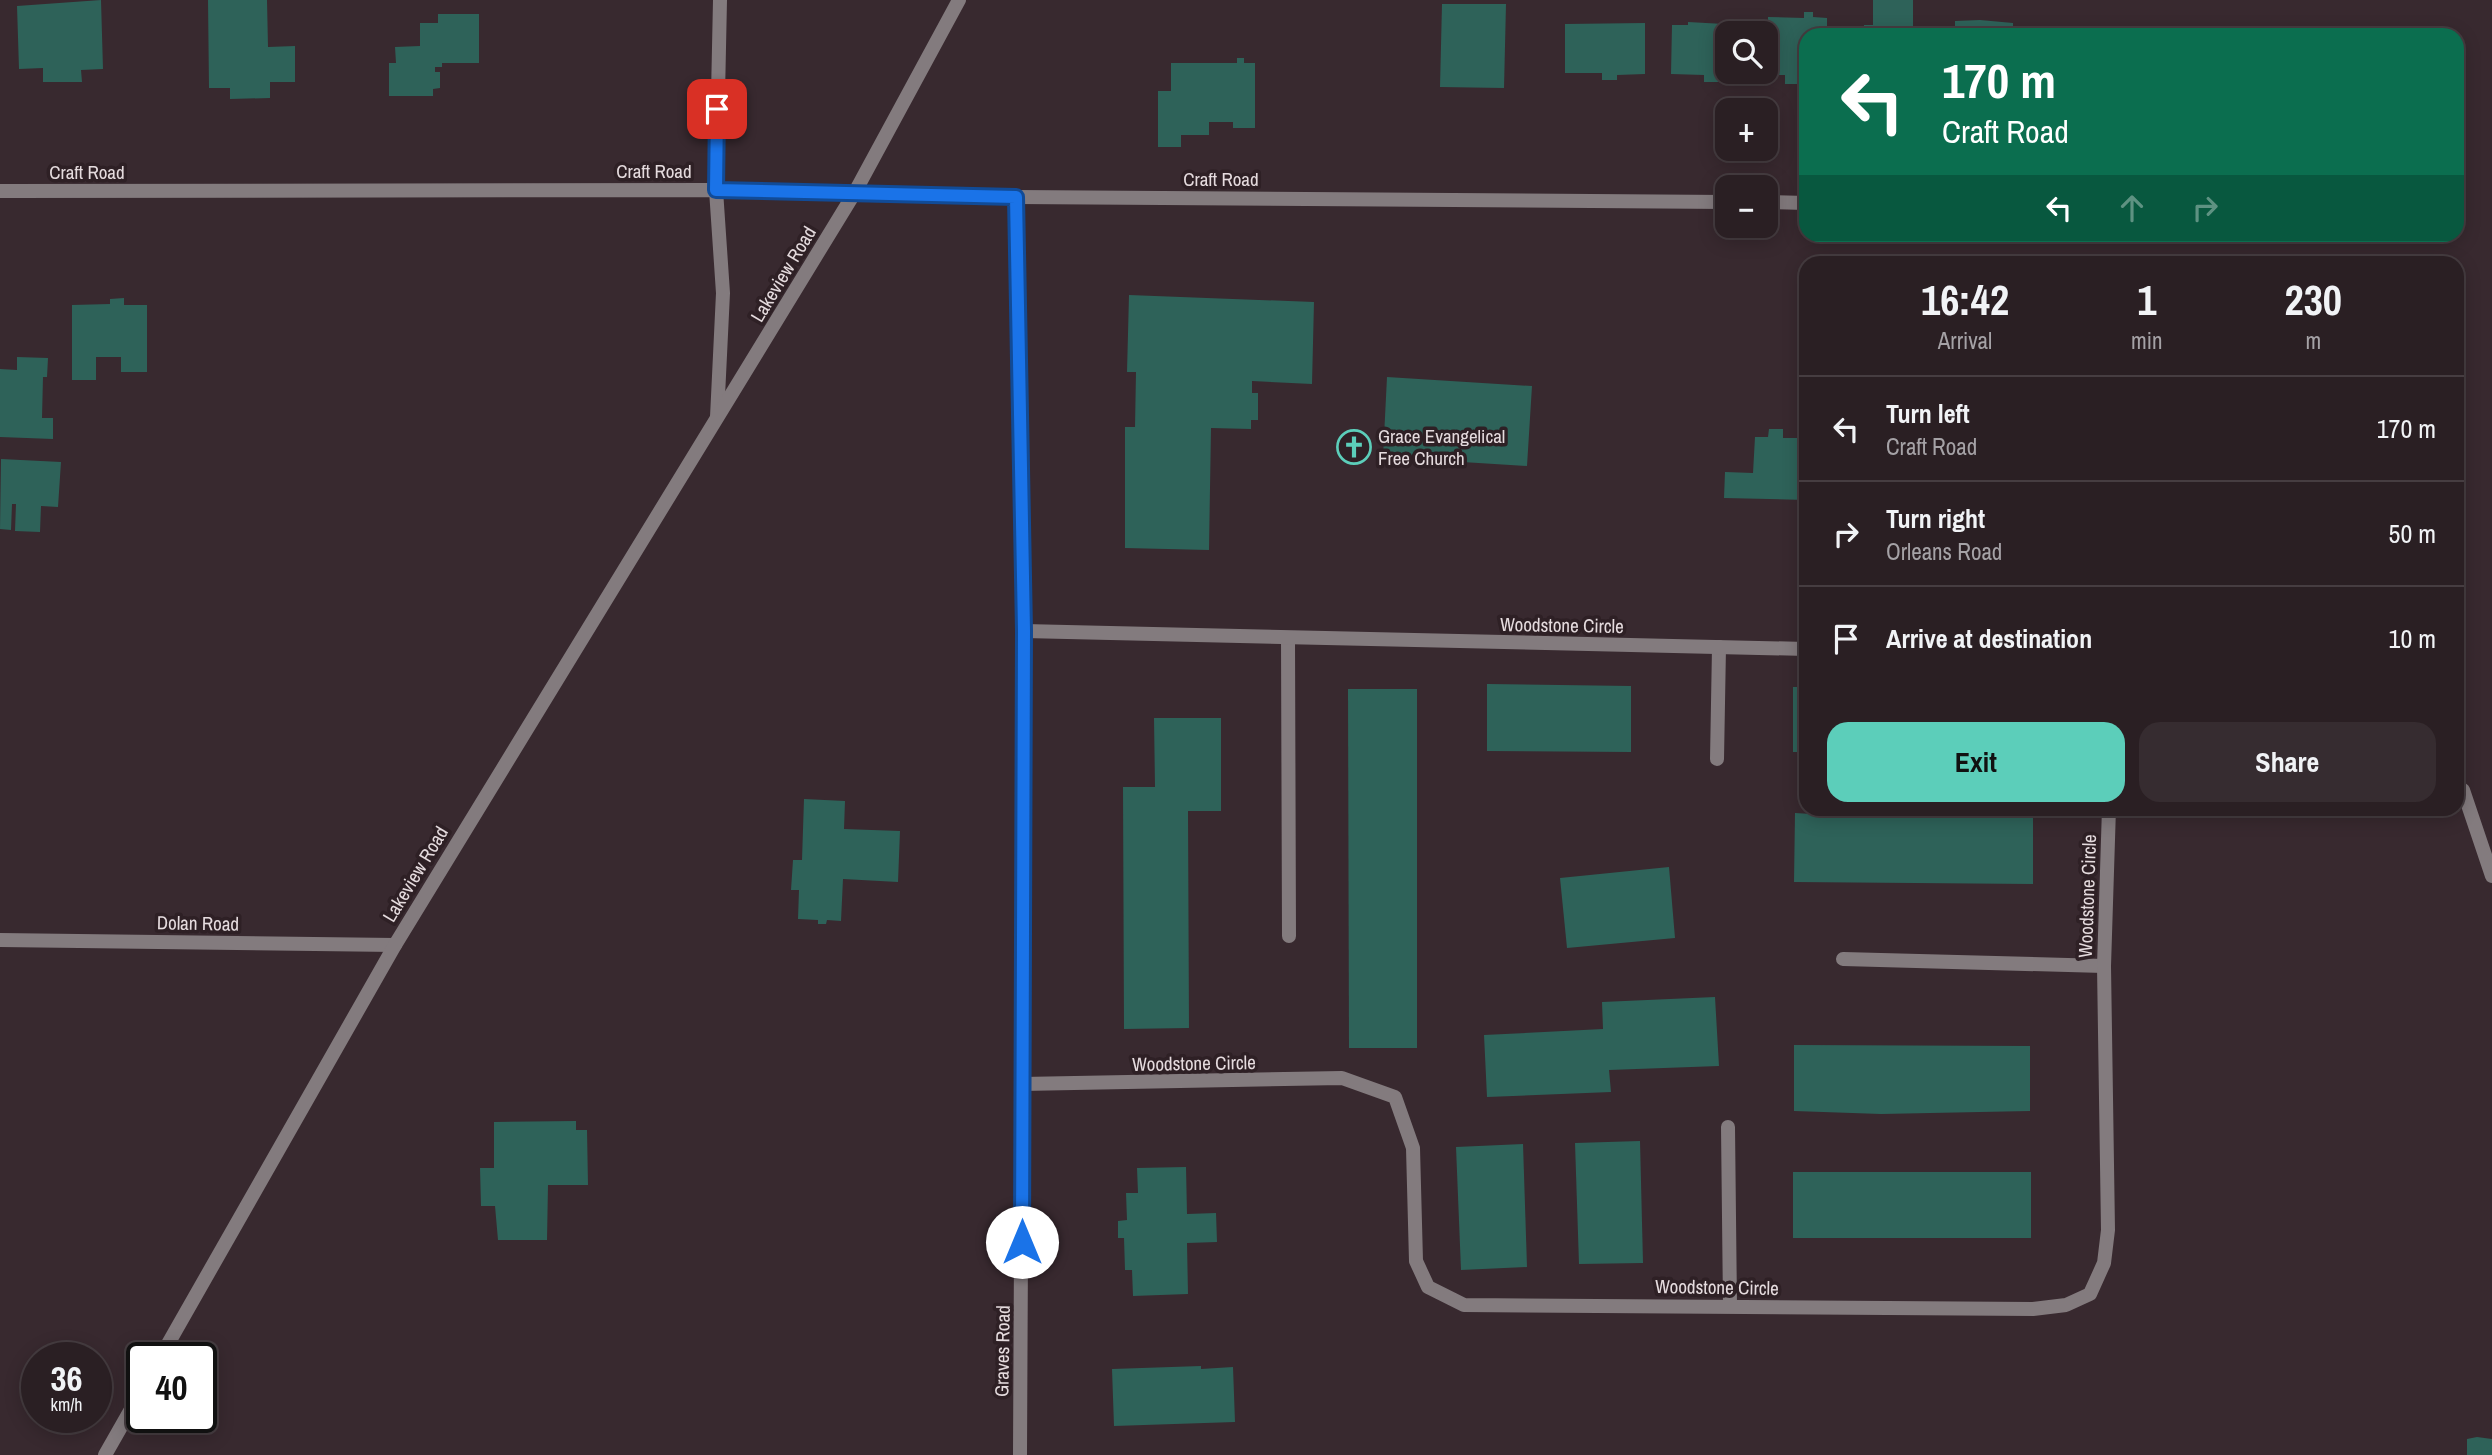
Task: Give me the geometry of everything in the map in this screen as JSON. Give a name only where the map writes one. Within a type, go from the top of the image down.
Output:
[{"type":"street","name":"Lakeview Road","points":[[717,418],[723,293],[716,190],[720,0]]},
{"type":"street","name":"Lakeview Road","points":[[169,1342],[394,945],[855,192],[958,0]]},
{"type":"street","name":"Craft Road","points":[[0,191],[716,190],[1016,197],[1715,202]]},
{"type":"street","name":"Graves Road","points":[[1016,197],[1024,631],[1020,1455]]},
{"type":"street","points":[[1778,202],[1799,203]]},
{"type":"street","name":"Woodstone Circle","points":[[1024,631],[1799,649]]},
{"type":"street","points":[[1288,639],[1289,936]]},
{"type":"street","points":[[1717,759],[1719,647]]},
{"type":"street","points":[[2464,793],[2492,876]]},
{"type":"street","name":"Woodstone Circle","points":[[1022,1084],[1342,1079],[1395,1097],[1413,1148],[1416,1261],[1428,1287],[1464,1305],[2033,1309],[2066,1305],[2090,1294],[2104,1263],[2108,1230],[2104,966],[2109,816]]},
{"type":"street","name":"Dolan Road","points":[[0,940],[394,945]]},
{"type":"street","points":[[1843,959],[2104,966]]},
{"type":"street","points":[[1728,1127],[1730,1306]]},
{"type":"street","points":[[105,1455],[126,1418]]},
{"type":"building","points":[[101,0],[103,69],[81,70],[82,82],[43,82],[43,68],[19,69],[17,6]]},
{"type":"building","points":[[208,0],[267,0],[268,47],[295,46],[295,82],[270,82],[270,98],[230,99],[230,88],[209,88]]},
{"type":"building","points":[[1873,0],[1913,0],[1913,26],[1936,28],[1864,28],[1864,25],[1873,25]]},
{"type":"building","points":[[1442,4],[1506,4],[1504,88],[1440,87]]},
{"type":"building","points":[[1804,12],[1813,12],[1813,17],[1827,18],[1827,28],[1799,28],[1799,84],[1785,84],[1785,75],[1778,75],[1778,21],[1768,21],[1768,17],[1804,18]]},
{"type":"building","points":[[438,14],[479,14],[479,63],[442,63],[442,67],[435,67],[435,72],[440,72],[440,88],[433,89],[433,96],[389,96],[389,63],[396,63],[395,47],[420,46],[420,23],[438,23]]},
{"type":"building","points":[[1955,21],[2013,23],[2013,28],[1955,28]]},
{"type":"building","points":[[1688,22],[1715,24],[1715,82],[1704,82],[1704,75],[1671,74],[1672,25],[1688,25]]},
{"type":"building","points":[[1645,23],[1645,74],[1617,75],[1617,80],[1602,80],[1602,73],[1565,73],[1565,24]]},
{"type":"building","points":[[1237,58],[1244,58],[1244,63],[1255,63],[1255,128],[1233,128],[1233,122],[1209,122],[1209,135],[1181,135],[1181,147],[1158,147],[1158,91],[1171,91],[1171,63],[1237,63]]},
{"type":"building","points":[[1129,295],[1314,302],[1312,384],[1252,381],[1252,393],[1258,393],[1258,420],[1251,420],[1251,429],[1211,428],[1209,550],[1125,548],[1125,427],[1135,427],[1136,372],[1127,372]]},
{"type":"building","points":[[124,298],[124,305],[147,305],[147,372],[121,372],[121,357],[96,357],[96,380],[72,380],[72,305],[110,304],[110,299]]},
{"type":"building","points":[[17,357],[48,358],[47,377],[43,377],[42,418],[53,418],[53,439],[0,437],[0,369],[17,370]]},
{"type":"building","points":[[1387,377],[1532,386],[1527,466],[1383,457]]},
{"type":"building","points":[[1769,429],[1783,429],[1783,438],[1799,438],[1799,500],[1724,498],[1725,472],[1753,473],[1755,437],[1768,437]]},
{"type":"building","points":[[1,459],[61,462],[58,507],[41,506],[40,532],[15,531],[16,504],[12,504],[11,530],[0,529]]},
{"type":"building","points":[[1487,684],[1631,686],[1631,752],[1487,751]]},
{"type":"building","points":[[1793,687],[1799,687],[1799,752],[1793,752]]},
{"type":"building","points":[[1348,689],[1417,689],[1417,1048],[1349,1048]]},
{"type":"building","points":[[1154,718],[1221,718],[1221,811],[1188,811],[1189,1028],[1124,1029],[1123,787],[1155,787]]},
{"type":"building","points":[[804,799],[845,801],[844,829],[900,831],[898,882],[843,879],[841,921],[827,920],[826,924],[818,924],[818,920],[798,919],[799,890],[791,890],[793,860],[802,860]]},
{"type":"building","points":[[1795,813],[1799,813],[1799,816],[2033,816],[2033,884],[1794,882]]},
{"type":"building","points":[[1669,867],[1675,938],[1567,948],[1560,878]]},
{"type":"building","points":[[1715,997],[1719,1066],[1609,1070],[1611,1092],[1487,1097],[1484,1035],[1603,1029],[1602,1002]]},
{"type":"building","points":[[1794,1045],[2030,1046],[2030,1111],[1881,1114],[1794,1111]]},
{"type":"building","points":[[576,1121],[576,1130],[587,1130],[588,1185],[548,1185],[547,1240],[498,1240],[495,1206],[481,1206],[480,1168],[494,1168],[494,1122]]},
{"type":"building","points":[[1640,1141],[1643,1263],[1579,1264],[1575,1143]]},
{"type":"building","points":[[1523,1144],[1527,1267],[1461,1270],[1456,1147]]},
{"type":"building","points":[[1186,1167],[1187,1214],[1216,1213],[1217,1242],[1187,1243],[1188,1294],[1133,1296],[1132,1270],[1125,1270],[1124,1238],[1118,1238],[1118,1221],[1127,1220],[1126,1193],[1138,1193],[1137,1168]]},
{"type":"building","points":[[1793,1172],[2031,1172],[2031,1238],[1793,1238]]},
{"type":"building","points":[[1201,1366],[1201,1369],[1233,1367],[1235,1422],[1114,1426],[1112,1369]]},
{"type":"building","points":[[2467,1439],[2492,1439],[2492,1455],[2467,1455]]},
{"type":"place","name":"Grace Evangelical Free Church","points":[[1354,447]]},
{"type":"route","points":[[717,109],[716,190],[1016,197],[1024,631],[1022,1242]]}]
